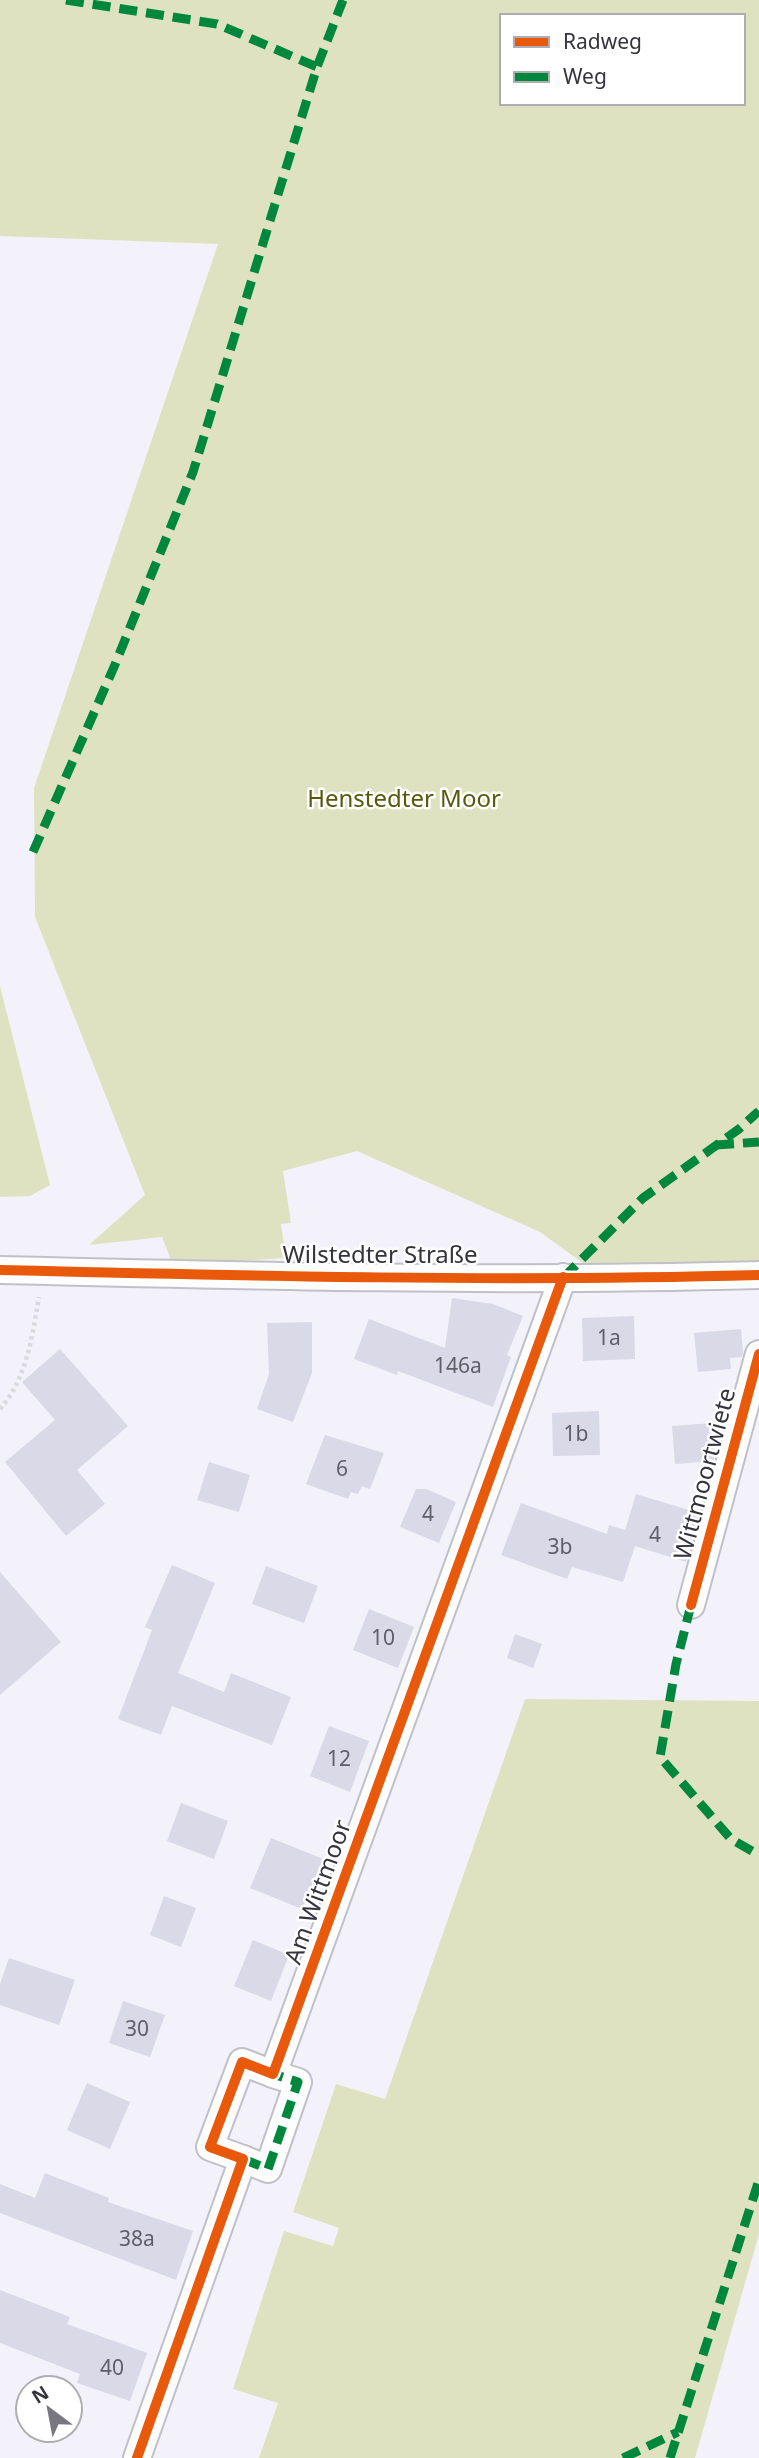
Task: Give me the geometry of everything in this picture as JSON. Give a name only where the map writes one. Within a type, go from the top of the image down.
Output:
[{"type":"street","name":"Wilstedter Straße","points":[[0,1270],[238,1276],[759,1275]]},
{"type":"street","name":"Am Wittmoor","points":[[273,2074],[442,1616],[563,1277]]},
{"type":"street","name":"Wittmoortwiete","points":[[691,1605],[759,1354]]},
{"type":"street","points":[[242,2062],[273,2074],[298,2082],[268,2168],[209,2147],[242,2062]]},
{"type":"street","points":[[137,2458],[243,2159]]},
{"type":"path","points":[[0,1409],[15,1392],[29,1352],[44,1271]]},
{"type":"green space","name":"Henstedter Moor","points":[[0,0],[759,0],[759,1289],[620,1290],[540,1232],[357,1151],[283,1171],[291,1223],[281,1224],[286,1258],[173,1265],[162,1237],[89,1245],[145,1195],[35,917],[34,788],[218,244],[0,236]]},
{"type":"green space","points":[[0,986],[50,1185],[30,1196],[0,1197]]},
{"type":"green space","points":[[525,1699],[759,1701],[759,2234],[695,2458],[259,2458],[278,2403],[233,2389],[284,2231],[333,2246],[339,2228],[293,2212],[336,2084],[385,2099]]},
{"type":"building","points":[[452,1298],[493,1304],[523,1316],[507,1355],[511,1357],[493,1407],[398,1371],[397,1375],[354,1359],[369,1319],[445,1348]]},
{"type":"building","points":[[634,1316],[635,1359],[583,1361],[582,1318]]},
{"type":"building","points":[[312,1322],[312,1373],[293,1422],[257,1409],[269,1374],[267,1323]]},
{"type":"building","points":[[741,1329],[742,1357],[730,1358],[731,1369],[698,1372],[694,1333]]},
{"type":"building","points":[[60,1349],[128,1426],[77,1470],[105,1504],[66,1536],[5,1462],[55,1420],[22,1382]]},
{"type":"building","points":[[599,1411],[600,1455],[553,1456],[552,1413]]},
{"type":"building","points":[[714,1423],[714,1461],[675,1464],[672,1426]]},
{"type":"building","points":[[325,1435],[384,1453],[370,1489],[362,1486],[358,1494],[351,1492],[348,1499],[306,1484]]},
{"type":"building","points":[[209,1462],[250,1475],[239,1512],[197,1500]]},
{"type":"building","points":[[416,1489],[426,1489],[456,1502],[439,1543],[400,1527]]},
{"type":"building","points":[[636,1494],[699,1513],[686,1562],[635,1546],[623,1582],[572,1567],[567,1579],[501,1555],[521,1503],[607,1534],[609,1525],[625,1530]]},
{"type":"building","points":[[172,1565],[215,1583],[178,1673],[224,1692],[231,1673],[291,1697],[272,1745],[172,1706],[161,1735],[118,1719],[152,1630],[145,1627]]},
{"type":"building","points":[[266,1566],[318,1586],[304,1623],[252,1604]]},
{"type":"building","points":[[0,1572],[61,1642],[0,1695]]},
{"type":"building","points":[[369,1609],[414,1627],[398,1668],[353,1650]]},
{"type":"building","points":[[515,1634],[542,1644],[533,1668],[507,1658]]},
{"type":"building","points":[[329,1726],[369,1741],[350,1792],[310,1776]]},
{"type":"building","points":[[181,1803],[228,1821],[214,1859],[167,1841]]},
{"type":"building","points":[[271,1838],[323,1859],[302,1909],[250,1888]]},
{"type":"building","points":[[164,1896],[196,1908],[181,1947],[150,1935]]},
{"type":"building","points":[[253,1940],[289,1955],[271,2001],[234,1986]]},
{"type":"building","points":[[9,1958],[75,1980],[59,2025],[0,2005],[0,1984]]},
{"type":"building","points":[[123,2001],[165,2015],[150,2057],[109,2043]]},
{"type":"building","points":[[87,2083],[130,2102],[110,2149],[67,2130]]},
{"type":"building","points":[[45,2173],[109,2198],[108,2202],[193,2231],[176,2280],[0,2213],[0,2184],[35,2198]]},
{"type":"building","points":[[0,2290],[70,2317],[67,2324],[147,2353],[130,2401],[84,2385],[84,2374],[0,2343]]},
{"type":"marked path","points":[[66,0],[217,24],[317,67]]},
{"type":"marked path","points":[[33,852],[114,667],[193,472],[317,67],[343,0]]},
{"type":"marked path","points":[[563,1278],[643,1198],[739,1129],[759,1111]]},
{"type":"marked path","points":[[716,1145],[759,1142]]},
{"type":"marked path","points":[[691,1605],[676,1664],[660,1757],[731,1839],[759,1855]]},
{"type":"marked path","points":[[243,2159],[268,2169],[298,2082],[273,2074]]},
{"type":"marked path","points":[[670,2458],[759,2180]]},
{"type":"marked path","points":[[623,2458],[678,2432]]},
{"type":"cycle path","points":[[0,1270],[474,1278],[759,1275]]},
{"type":"cycle path","points":[[137,2458],[243,2159],[210,2147],[242,2062],[273,2074],[563,1277]]},
{"type":"cycle path","points":[[691,1605],[759,1354]]}]
